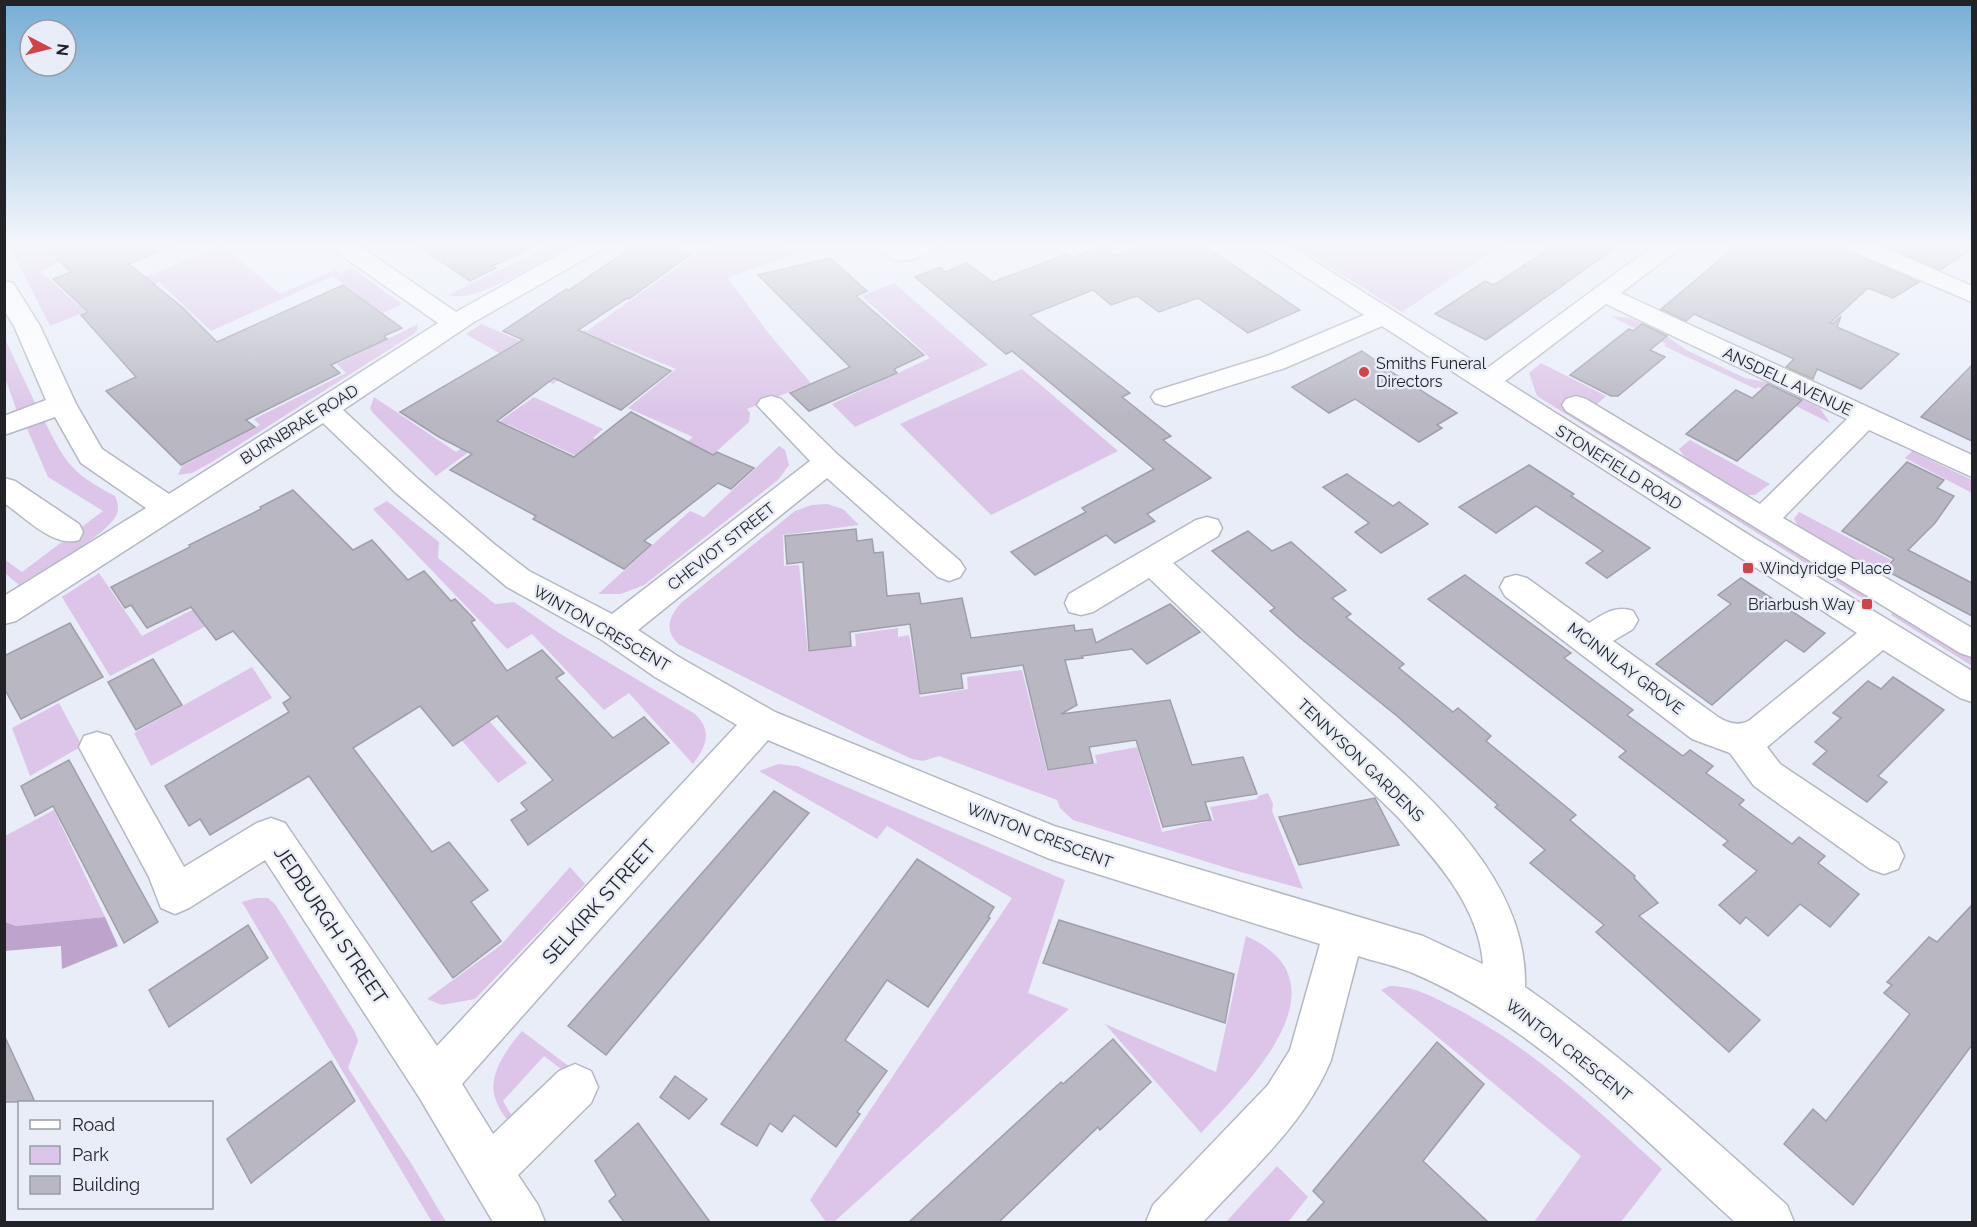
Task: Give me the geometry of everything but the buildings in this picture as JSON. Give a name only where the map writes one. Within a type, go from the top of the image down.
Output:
[{"type":"street","points":[[11,300],[27,326],[62,404],[91,456],[167,507]]},
{"type":"street","points":[[423,300],[456,323]]},
{"type":"street","name":"BURNBRAE ROAD","points":[[4,612],[325,409],[456,323],[496,300]]},
{"type":"street","name":"STONEFIELD ROAD","points":[[1356,300],[1972,688]]},
{"type":"street","points":[[1486,382],[1596,300]]},
{"type":"street","name":"ANSDELL AVENUE","points":[[1617,300],[1972,467]]},
{"type":"street","points":[[1165,397],[1276,362],[1382,317]]},
{"type":"street","points":[[4,426],[62,404]]},
{"type":"street","points":[[771,405],[828,462],[949,569]]},
{"type":"street","points":[[1576,405],[1763,520],[1972,644]]},
{"type":"street","name":"WINTON CRESCENT","points":[[325,409],[407,486],[518,579],[614,631],[667,666],[762,722],[1050,842],[1423,956],[1503,997],[1560,1038],[1626,1093],[1770,1222]]},
{"type":"street","points":[[1763,520],[1866,417]]},
{"type":"street","name":"CHEVIOT STREET","points":[[614,631],[828,462]]},
{"type":"street","points":[[4,488],[68,532]]},
{"type":"street","points":[[1081,603],[1207,528]]},
{"type":"street","name":"TENNYSON GARDENS","points":[[1151,561],[1410,804],[1448,848],[1485,899],[1496,928],[1504,957],[1503,997]]},
{"type":"street","name":"MCINNLAY GROVE","points":[[1516,587],[1705,728],[1721,737],[1741,740]]},
{"type":"street","points":[[1589,640],[1621,620]]},
{"type":"street","points":[[1881,632],[1754,738],[1741,740],[1767,775],[1884,856]]},
{"type":"street","name":"SELKIRK STREET","points":[[435,1081],[762,722]]},
{"type":"street","name":"JEDBURGH STREET","points":[[97,747],[166,871],[175,894],[271,835],[435,1081],[521,1222]]},
{"type":"street","points":[[1170,1222],[1284,1101],[1309,1059],[1344,931]]},
{"type":"street","points":[[488,1171],[575,1087]]},
{"type":"green space","points":[[37,300],[73,300],[78,305],[89,300],[114,300],[50,326]]},
{"type":"green space","points":[[178,300],[279,300],[211,331]]},
{"type":"green space","points":[[366,300],[397,300],[402,304],[383,313]]},
{"type":"green space","points":[[631,300],[744,300],[769,334],[811,383],[747,409],[750,413],[749,422],[665,498],[637,484],[693,437],[628,408],[676,369],[611,342],[553,384],[466,334],[481,324],[551,354],[584,330],[587,331]]},
{"type":"green space","points":[[867,300],[914,300],[988,365],[855,427],[832,404],[930,358]]},
{"type":"green space","points":[[1383,300],[1419,300],[1402,312]]},
{"type":"green space","points":[[1610,316],[1630,318],[1660,331],[1686,350],[1745,378],[1769,383],[1820,408],[1830,423],[1758,387],[1756,389],[1664,346],[1666,344]]},
{"type":"green space","points":[[418,324],[417,331],[412,335],[212,462],[192,473],[178,475],[182,466],[260,425],[254,419],[346,373],[337,364]]},
{"type":"green space","points":[[4,337],[37,407],[18,414],[5,378]]},
{"type":"green space","points":[[1541,363],[1606,396],[1596,405],[1582,397],[1569,408],[1972,654],[1972,666],[1891,615],[1893,612],[1869,597],[1865,600],[1537,396],[1529,373]]},
{"type":"green space","points":[[1022,369],[1118,451],[991,515],[900,424]]},
{"type":"green space","points":[[374,397],[456,452],[534,397],[603,429],[593,438],[650,464],[609,471],[507,424],[436,476],[373,413],[370,408]]},
{"type":"green space","points":[[43,418],[70,464],[88,480],[115,496],[118,509],[111,523],[101,532],[19,585],[5,573],[4,559],[22,572],[103,511],[48,477],[25,424]]},
{"type":"green space","points":[[1690,440],[1770,484],[1755,495],[1739,495],[1689,463],[1679,449]]},
{"type":"green space","points":[[779,446],[785,450],[789,465],[778,480],[644,585],[621,594],[598,594],[690,511],[704,517]]},
{"type":"green space","points":[[1912,451],[1972,480],[1972,493],[1905,458]]},
{"type":"green space","points":[[387,501],[439,542],[438,558],[495,604],[514,602],[559,633],[695,714],[701,720],[706,739],[693,764],[629,693],[604,710],[532,634],[507,649],[373,509]]},
{"type":"green space","points":[[827,504],[843,509],[859,525],[783,535],[784,566],[799,565],[808,652],[856,646],[855,634],[898,628],[898,637],[909,635],[920,697],[968,689],[967,677],[1022,670],[1047,771],[1097,763],[1095,755],[1137,747],[1162,832],[1214,820],[1210,807],[1257,799],[1258,796],[1268,793],[1273,804],[1272,811],[1303,889],[1230,869],[1073,820],[1060,808],[1057,800],[939,756],[923,761],[912,759],[678,644],[671,633],[670,623],[681,603],[795,511],[812,505]]},
{"type":"green space","points":[[1799,512],[1891,560],[1884,570],[1878,567],[1860,566],[1802,532],[1794,519]]},
{"type":"green space","points":[[99,573],[142,636],[205,603],[218,620],[110,676],[62,597]]},
{"type":"green space","points":[[252,667],[272,698],[151,766],[134,733]]},
{"type":"green space","points":[[454,682],[527,763],[498,783],[430,703]]},
{"type":"green space","points":[[59,703],[82,746],[30,776],[12,728]]},
{"type":"green space","points":[[778,764],[797,766],[1065,880],[1028,993],[1069,1009],[834,1222],[826,1222],[810,1200],[1012,898],[887,826],[877,839],[759,771]]},
{"type":"green space","points":[[54,810],[105,917],[16,926],[5,922],[5,836]]},
{"type":"green space","points":[[570,867],[585,884],[475,999],[442,1005],[427,999],[501,945]]},
{"type":"green space","points":[[256,898],[268,898],[275,904],[355,1032],[358,1041],[348,1068],[411,1163],[446,1222],[432,1222],[242,902]]},
{"type":"green space","points":[[1246,936],[1276,956],[1290,980],[1290,1006],[1280,1034],[1263,1062],[1242,1089],[1201,1133],[1105,1024],[1216,1072]]},
{"type":"green space","points":[[1389,986],[1406,988],[1430,996],[1482,1023],[1510,1041],[1563,1081],[1662,1169],[1621,1222],[1534,1222],[1581,1156],[1381,990]]},
{"type":"green space","points":[[522,1031],[595,1086],[591,1092],[544,1056],[503,1101],[516,1123],[512,1126],[497,1103],[494,1083],[499,1064]]},
{"type":"green space","points":[[1277,1166],[1308,1197],[1288,1222],[1226,1222]]},
{"type":"shaded area","points":[[105,917],[118,946],[62,969],[61,946],[5,951],[5,922],[16,926]]},
{"type":"place","name":"Smiths Funeral Directors","points":[[1364,372]]},
{"type":"place","name":"Windyridge Place","points":[[1748,568]]},
{"type":"place","name":"Briarbush Way","points":[[1867,604]]}]
